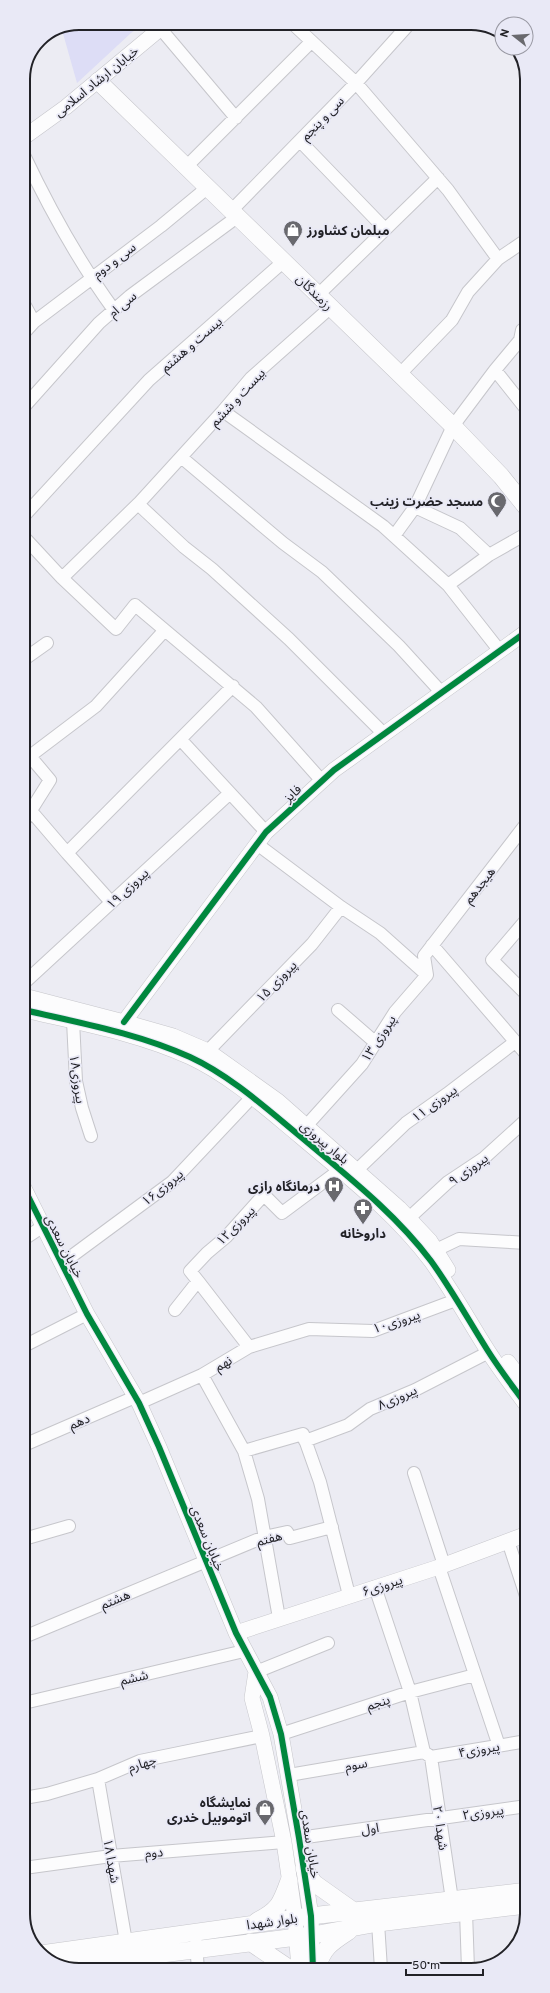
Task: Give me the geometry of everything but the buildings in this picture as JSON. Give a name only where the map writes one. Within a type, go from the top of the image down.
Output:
[{"type":"main road","name":"رزمندگان","points":[[98,81],[453,426],[520,499]]},
{"type":"main road","points":[[304,1868],[314,1884],[355,1919],[327,1945],[318,1963]]},
{"type":"main road","points":[[251,1924],[273,1912],[283,1896],[289,1881]]},
{"type":"main road","name":"بلوار شهدا","points":[[50,1953],[126,1942],[195,1940],[250,1942],[305,1936],[355,1919],[452,1900],[520,1892]]},
{"type":"main road","name":"بلوار شهدا","points":[[81,1963],[195,1940],[251,1924],[303,1917],[355,1919],[378,1923],[520,1905]]},
{"type":"main road","points":[[250,1942],[281,1963]]},
{"type":"street","name":"خیابان ارشاد اسلامی","points":[[30,133],[66,107],[98,81],[156,30]]},
{"type":"street","points":[[166,30],[236,118]]},
{"type":"street","points":[[299,30],[356,83],[438,178],[498,259]]},
{"type":"street","name":"سی و پنجم","points":[[234,214],[404,30]]},
{"type":"street","points":[[186,167],[311,42]]},
{"type":"street","points":[[300,141],[385,229]]},
{"type":"street","points":[[30,168],[46,201],[90,278],[114,310]]},
{"type":"street","points":[[318,295],[438,178]]},
{"type":"street","name":"سی و دوم","points":[[30,326],[90,278],[161,226],[207,188]]},
{"type":"street","name":"سی ام","points":[[30,400],[99,323],[234,214]]},
{"type":"street","points":[[400,374],[452,320],[468,292],[498,259],[520,244]]},
{"type":"street","name":"بیست و هشتم","points":[[30,508],[149,380],[284,262]]},
{"type":"street","name":"بیست و ششم","points":[[62,578],[138,504],[223,412],[251,378],[331,307]]},
{"type":"street","points":[[30,315],[34,322]]},
{"type":"street","points":[[394,536],[415,506],[453,426],[495,370],[520,340]]},
{"type":"street","points":[[495,370],[520,401]]},
{"type":"street","points":[[223,412],[354,505],[394,536],[448,585],[499,650]]},
{"type":"street","points":[[181,457],[241,509],[322,572],[399,646],[441,692]]},
{"type":"street","points":[[138,504],[184,547],[212,568],[289,639],[384,734]]},
{"type":"street","points":[[415,506],[460,528],[489,555]]},
{"type":"street","points":[[448,585],[489,555],[520,537]]},
{"type":"street","points":[[30,544],[62,578],[116,629],[135,605],[164,631],[233,686],[256,707],[322,781]]},
{"type":"street","points":[[30,750],[96,706],[164,631]]},
{"type":"street","name":"فایز","points":[[124,1022],[266,832],[322,781],[441,692],[520,636]]},
{"type":"street","points":[[30,655],[47,643]]},
{"type":"street","points":[[66,853],[181,740],[233,686]]},
{"type":"street","points":[[181,740],[266,832]]},
{"type":"street","points":[[30,756],[50,780],[31,811],[66,853],[111,902]]},
{"type":"street","name":"پیروزی ۱۹","points":[[30,977],[230,793]]},
{"type":"street","name":"هیجدهم","points":[[432,945],[520,832]]},
{"type":"street","points":[[257,844],[341,907],[380,933],[427,975]]},
{"type":"street","name":"پیروزی ۱۵","points":[[208,1051],[312,944],[341,907]]},
{"type":"street","points":[[520,927],[492,960],[520,988]]},
{"type":"street","points":[[427,975],[424,956],[432,945],[520,1047]]},
{"type":"street","name":"پیروزی ۱۳","points":[[307,1125],[362,1064],[395,1012],[427,975]]},
{"type":"street","name":"بلوار پیروزی","points":[[30,999],[73,1021],[157,1043],[198,1062],[252,1097],[341,1169],[400,1226],[430,1261],[489,1352],[520,1396]]},
{"type":"street","name":"بلوار پیروزی","points":[[30,1010],[51,1009],[124,1022],[173,1036],[208,1051],[278,1101],[307,1125],[409,1218],[436,1250],[496,1347],[520,1378]]},
{"type":"street","points":[[338,1010],[376,1043]]},
{"type":"street","name":"پیروزی۱۸","points":[[73,1021],[76,1080],[82,1108],[91,1136]]},
{"type":"street","name":"پیروزی ۱۱","points":[[357,1170],[406,1123],[515,1042]]},
{"type":"street","name":"پیروزی۱۶","points":[[61,1264],[172,1182],[252,1097]]},
{"type":"street","name":"پیروزی ۹","points":[[409,1218],[448,1182],[484,1158],[520,1125]]},
{"type":"street","name":"پیروزی۱۲","points":[[198,1281],[190,1271],[207,1253],[226,1237],[261,1198],[266,1197],[282,1212],[341,1169]]},
{"type":"street","name":"خیابان سعدی","points":[[30,1202],[87,1314],[137,1400],[160,1447],[205,1561],[236,1633],[244,1651],[270,1697],[281,1734],[304,1868],[303,1917],[305,1936]]},
{"type":"street","points":[[30,1235],[42,1227]]},
{"type":"street","points":[[436,1250],[459,1239],[520,1243]]},
{"type":"street","points":[[175,1310],[198,1281],[249,1348]]},
{"type":"street","name":"پیروزی۱۰","points":[[309,1329],[374,1331],[456,1300]]},
{"type":"street","points":[[30,1343],[87,1314]]},
{"type":"street","name":"نهم","points":[[137,1400],[202,1376],[249,1348],[309,1329]]},
{"type":"street","name":"پیروزی۸","points":[[305,1441],[348,1424],[370,1409],[415,1390],[489,1352]]},
{"type":"street","points":[[202,1376],[244,1451],[258,1499],[279,1618]]},
{"type":"street","name":"دهم","points":[[30,1443],[137,1400]]},
{"type":"street","points":[[244,1451],[303,1434],[320,1482],[349,1596]]},
{"type":"street","points":[[414,1473],[441,1566],[499,1746]]},
{"type":"street","points":[[30,1537],[69,1526]]},
{"type":"street","name":"هفتم","points":[[205,1561],[264,1537],[287,1532],[290,1538],[332,1528]]},
{"type":"street","name":"پیروزی۶","points":[[236,1633],[441,1566],[520,1537]]},
{"type":"street","points":[[508,1541],[520,1578]]},
{"type":"street","name":"هشتم","points":[[30,1634],[205,1561]]},
{"type":"street","name":"شهدا ۲۰","points":[[375,1587],[410,1692],[427,1755],[440,1819],[452,1900]]},
{"type":"street","points":[[256,1672],[328,1643]]},
{"type":"street","name":"ششم","points":[[30,1702],[244,1651]]},
{"type":"street","name":"خیابان سعدی","points":[[256,1672],[252,1698],[262,1736],[284,1842],[289,1881],[303,1917]]},
{"type":"street","name":"پنجم","points":[[281,1734],[410,1692],[475,1675]]},
{"type":"street","name":"چهارم","points":[[30,1797],[46,1794],[98,1779],[140,1762],[262,1736]]},
{"type":"street","name":"پیروزی۴","points":[[427,1755],[520,1742]]},
{"type":"street","name":"سوم","points":[[289,1775],[427,1755]]},
{"type":"street","name":"شهدا ۱۸","points":[[98,1779],[126,1942]]},
{"type":"street","name":"پیروزی۲","points":[[440,1819],[520,1807]]},
{"type":"street","name":"اول","points":[[299,1838],[440,1819]]},
{"type":"street","name":"دوم","points":[[30,1867],[111,1856],[284,1842]]},
{"type":"street","points":[[466,1912],[468,1963]]},
{"type":"street","points":[[378,1923],[381,1963]]},
{"type":"street","points":[[300,1963],[305,1936]]},
{"type":"street","points":[[305,1936],[312,1963]]},
{"type":"street","points":[[195,1940],[197,1963]]},
{"type":"shaded area","points":[[79,30],[135,30],[131,33],[77,83],[63,33]]},
{"type":"cycle path","points":[[124,1022],[266,832],[334,770],[520,636]]},
{"type":"cycle path","points":[[30,1011],[108,1029],[150,1041],[190,1057],[234,1083],[275,1115],[369,1195],[417,1243],[439,1272],[502,1372],[520,1396]]},
{"type":"cycle path","points":[[30,1200],[87,1314],[139,1403],[159,1447],[236,1633],[270,1697],[281,1734],[299,1838],[311,1916],[313,1963]]},
{"type":"place","name":"مبلمان کشاورز","points":[[293,247]]},
{"type":"place","name":"مسجد حضرت زینب","points":[[497,518]]},
{"type":"place","name":"درمانگاه رازی","points":[[334,1203]]},
{"type":"place","name":"داروخانه","points":[[363,1225]]},
{"type":"place","name":"نمایشگاه اتوموبیل خدری","points":[[265,1826]]}]
